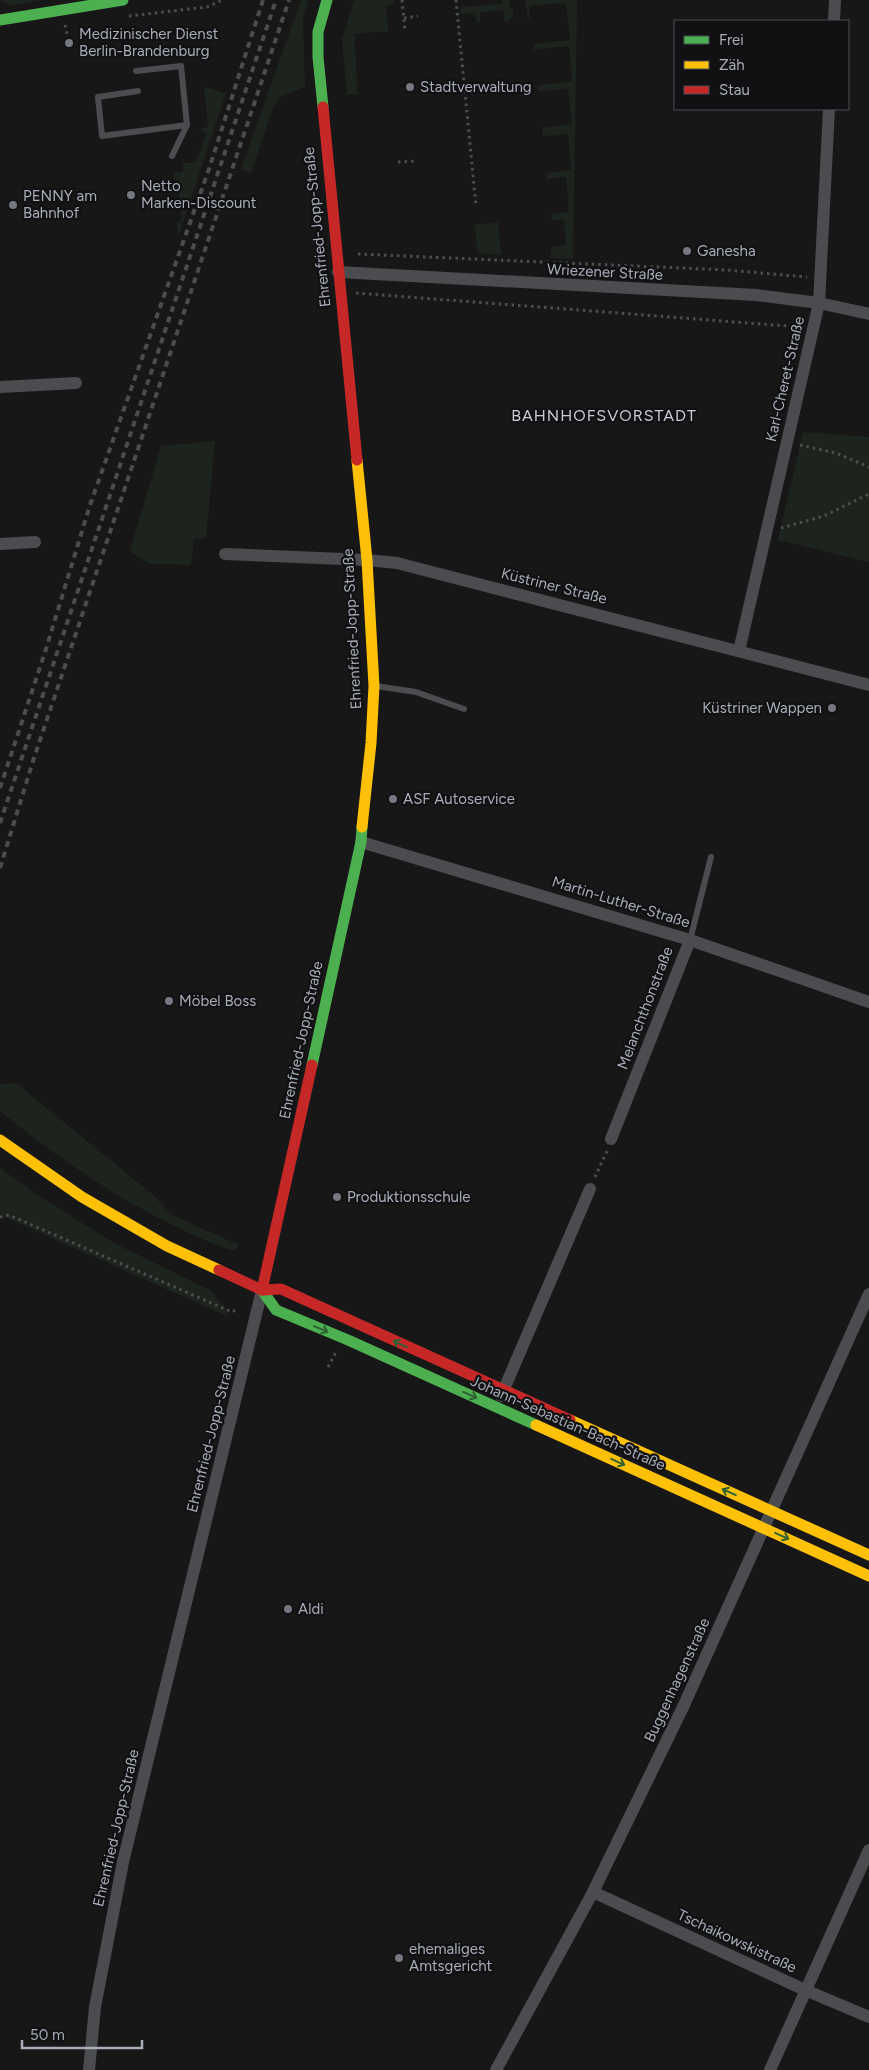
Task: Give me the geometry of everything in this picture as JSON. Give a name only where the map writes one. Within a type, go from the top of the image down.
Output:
[{"type":"street","points":[[0,20],[123,0]]},
{"type":"street","name":"Ehrenfried-Jopp-Straße","points":[[89,2070],[96,2007],[123,1862],[262,1290],[361,842],[371,743],[374,686],[367,560],[318,57],[318,32],[327,0]]},
{"type":"street","points":[[834,20],[835,0]]},
{"type":"street","name":"Karl-Cheret-Straße","points":[[739,651],[819,303],[829,110]]},
{"type":"street","name":"Wriezener Straße","points":[[338,272],[756,296],[819,303],[869,314]]},
{"type":"street","points":[[0,387],[76,383]]},
{"type":"street","points":[[0,544],[35,542]]},
{"type":"street","name":"Küstriner Straße","points":[[226,554],[397,563],[869,685]]},
{"type":"street","name":"Martin-Luther-Straße","points":[[361,842],[690,940],[869,1002]]},
{"type":"street","name":"Melanchthonstraße","points":[[611,1139],[690,940]]},
{"type":"street","name":"Johann-Sebastian-Bach-Straße","points":[[0,1140],[82,1197],[167,1246],[262,1290],[281,1289],[869,1555]]},
{"type":"street","points":[[496,1407],[590,1189]]},
{"type":"street","name":"Johann-Sebastian-Bach-Straße","points":[[262,1290],[276,1310],[348,1340],[869,1576]]},
{"type":"street","name":"Buggenhagenstraße","points":[[496,2070],[593,1892],[684,1705],[869,1294]]},
{"type":"street","points":[[770,2070],[869,1850]]},
{"type":"street","name":"Tschaikowskistraße","points":[[593,1892],[805,1990],[869,2017]]},
{"type":"lane","points":[[136,71],[181,66],[187,125],[172,156]]},
{"type":"lane","points":[[138,91],[98,97],[102,136],[187,125]]},
{"type":"lane","points":[[374,686],[416,692],[464,709]]},
{"type":"lane","name":"Melanchthonstraße","points":[[690,940],[711,857]]},
{"type":"path","points":[[121,18],[207,7],[223,0]]},
{"type":"path","points":[[402,0],[405,31]]},
{"type":"path","points":[[456,0],[476,206]]},
{"type":"path","points":[[404,18],[418,16]]},
{"type":"path","points":[[66,34],[66,26],[75,25]]},
{"type":"path","points":[[398,162],[416,161]]},
{"type":"path","points":[[358,254],[727,270],[808,277]]},
{"type":"path","points":[[356,293],[798,326],[813,330]]},
{"type":"path","points":[[787,442],[836,453],[869,467]]},
{"type":"path","points":[[766,532],[824,516],[869,494]]},
{"type":"path","points":[[590,1189],[611,1139]]},
{"type":"path","points":[[0,1217],[9,1215],[232,1312],[236,1310]]},
{"type":"path","points":[[328,1367],[336,1352]]},
{"type":"shaded area","points":[[0,0],[43,0],[10,6]]},
{"type":"shaded area","points":[[301,0],[308,0],[303,20],[305,87],[281,96],[272,110],[251,173],[241,169]]},
{"type":"shaded area","points":[[354,0],[394,0],[395,4],[386,6],[388,31],[354,34],[358,94],[347,95],[342,40]]},
{"type":"shaded area","points":[[502,0],[509,0],[510,8],[513,10],[513,16],[508,21],[505,21],[503,10],[480,12],[480,23],[476,20],[475,13],[461,14],[460,7],[502,4]]},
{"type":"shaded area","points":[[525,0],[577,0],[573,259],[550,258],[552,247],[566,245],[564,220],[552,220],[551,214],[569,212],[566,177],[547,179],[547,173],[571,170],[568,134],[543,136],[542,128],[572,124],[568,89],[538,91],[537,86],[572,81],[569,46],[534,50],[533,44],[570,40],[566,4],[529,6],[530,18],[528,18]]},
{"type":"shaded area","points":[[204,87],[226,93],[178,237],[177,222],[180,222],[182,218],[179,189],[175,189],[174,173],[183,172],[183,163],[195,163],[207,133],[198,129],[208,127]]},
{"type":"shaded area","points":[[498,222],[501,255],[478,253],[474,225]]},
{"type":"shaded area","points":[[803,432],[869,437],[869,562],[778,540]]},
{"type":"shaded area","points":[[215,441],[206,538],[194,538],[191,565],[149,564],[130,551],[161,446]]},
{"type":"shaded area","points":[[16,1083],[152,1194],[172,1215],[239,1245],[236,1249],[229,1250],[167,1222],[109,1190],[53,1152],[0,1111],[0,1084]]},
{"type":"shaded area","points":[[0,1168],[36,1194],[114,1243],[210,1290],[224,1306],[229,1317],[0,1215]]},
{"type":"railway","points":[[0,788],[46,649],[90,505],[209,169],[263,0]]},
{"type":"railway","points":[[0,823],[276,0]]},
{"type":"railway","points":[[0,868],[33,761],[289,0]]},
{"type":"traffic: fast","points":[[0,20],[123,0]]},
{"type":"traffic: fast","points":[[323,107],[318,57],[318,32],[327,0]]},
{"type":"traffic: fast","points":[[312,1065],[361,842],[362,827]]},
{"type":"traffic: fast","points":[[262,1290],[276,1310],[348,1340],[536,1425]]},
{"type":"traffic: slow","points":[[357,460],[367,560],[374,686],[371,743],[362,827]]},
{"type":"traffic: slow","points":[[0,1140],[82,1197],[167,1246],[219,1270]]},
{"type":"traffic: slow","points":[[570,1420],[869,1555]]},
{"type":"traffic: slow","points":[[536,1425],[869,1576]]},
{"type":"traffic: jam","points":[[323,107],[357,460]]},
{"type":"traffic: jam","points":[[262,1290],[312,1065]]},
{"type":"traffic: jam","points":[[219,1270],[262,1290],[281,1289],[570,1420]]},
{"type":"place","name":"Medizinischer Dienst Berlin-Brandenburg","points":[[69,43]]},
{"type":"place","name":"Stadtverwaltung","points":[[410,87]]},
{"type":"place","name":"Netto Marken-Discount","points":[[131,195]]},
{"type":"place","name":"PENNY am Bahnhof","points":[[13,205]]},
{"type":"place","name":"Ganesha","points":[[687,251]]},
{"type":"place","name":"Küstriner Wappen","points":[[832,708]]},
{"type":"place","name":"ASF Autoservice","points":[[393,799]]},
{"type":"place","name":"Möbel Boss","points":[[169,1001]]},
{"type":"place","name":"Produktionsschule","points":[[337,1197]]},
{"type":"place","name":"Aldi","points":[[288,1609]]},
{"type":"place","name":"ehemaliges Amtsgericht","points":[[399,1958]]},
{"type":"district","name":"BAHNHOFSVORSTADT","points":[[604,415]]}]
